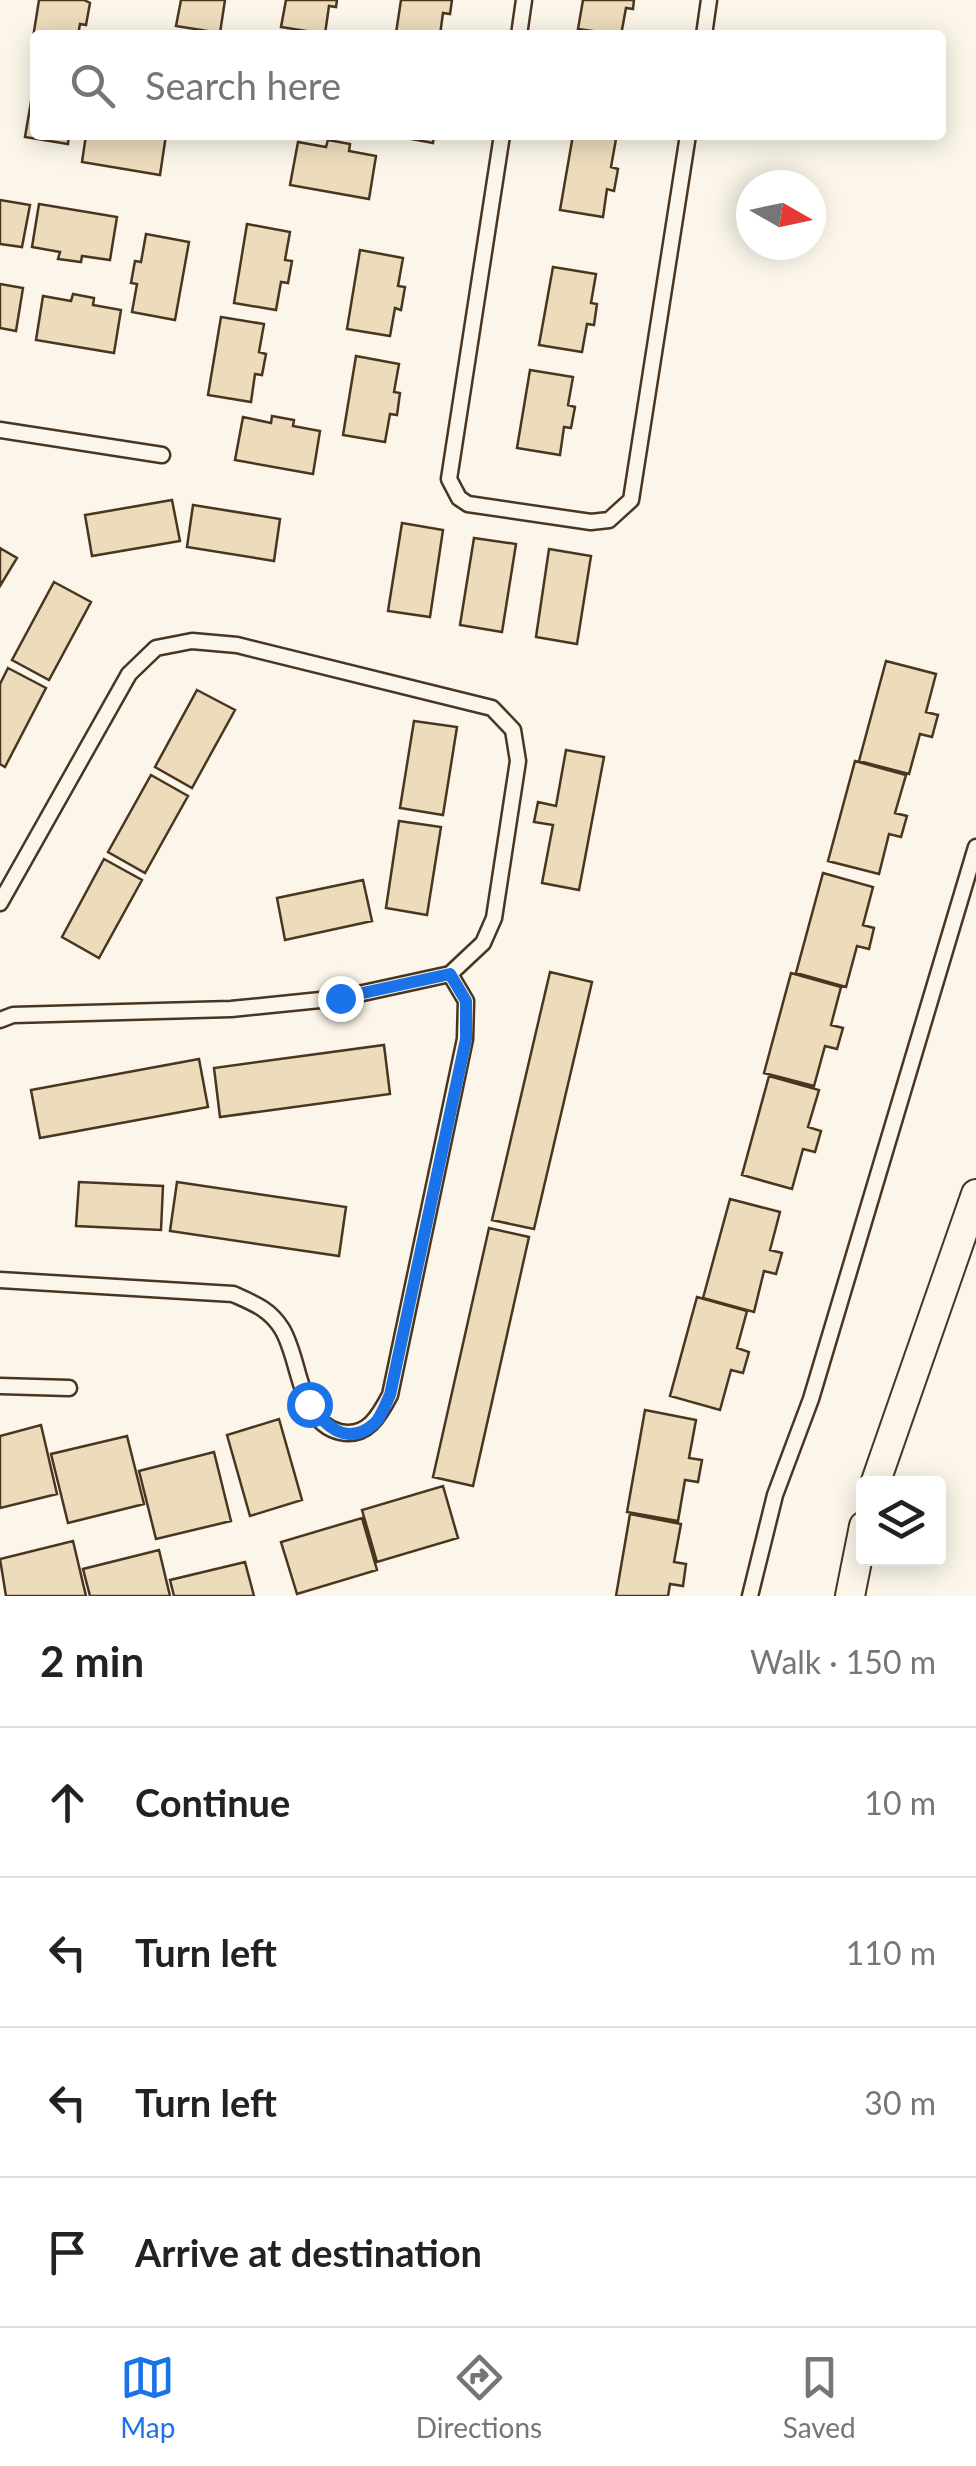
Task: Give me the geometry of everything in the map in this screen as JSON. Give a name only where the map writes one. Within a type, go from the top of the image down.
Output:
[{"type":"street","points":[[878,1476],[976,1194]]},
{"type":"street","points":[[850,1596],[856,1566]]},
{"type":"lane","points":[[519,30],[524,0]]},
{"type":"lane","points":[[705,30],[709,0]]},
{"type":"lane","points":[[501,140],[449,478],[459,498],[468,504],[591,522],[617,516],[631,500],[687,140]]},
{"type":"lane","points":[[0,430],[162,456]]},
{"type":"lane","points":[[0,903],[129,674],[156,648],[192,641],[237,645],[492,708],[514,730],[518,761],[494,918],[482,943],[450,974],[340,998],[231,1009],[13,1014],[0,1020]]},
{"type":"lane","points":[[750,1596],[775,1494],[811,1399],[976,848]]},
{"type":"lane","points":[[0,1280],[233,1294],[263,1306],[283,1330],[309,1404],[328,1429],[351,1434],[375,1423],[390,1395],[466,1039],[466,1001],[450,974]]},
{"type":"lane","points":[[0,1386],[69,1388]]},
{"type":"building","points":[[39,0],[90,3],[86,25],[80,24],[79,30],[34,30]]},
{"type":"building","points":[[181,0],[225,0],[220,30],[176,26]]},
{"type":"building","points":[[286,0],[337,0],[336,7],[329,6],[326,30],[281,27]]},
{"type":"building","points":[[401,0],[452,0],[450,14],[443,13],[441,30],[396,30]]},
{"type":"building","points":[[583,0],[634,0],[633,9],[626,8],[622,30],[578,29]]},
{"type":"building","points":[[30,108],[30,138],[25,137]]},
{"type":"building","points":[[85,140],[165,140],[160,175],[82,162]]},
{"type":"building","points":[[328,140],[350,144],[349,151],[376,156],[369,199],[290,185],[298,142],[326,147]]},
{"type":"building","points":[[572,140],[616,140],[611,167],[618,169],[614,191],[607,189],[603,217],[560,210]]},
{"type":"building","points":[[0,200],[30,205],[22,247],[0,244]]},
{"type":"building","points":[[39,204],[117,217],[110,260],[82,256],[81,262],[58,259],[60,252],[32,247]]},
{"type":"building","points":[[247,224],[290,232],[285,260],[292,261],[288,283],[281,282],[276,310],[234,303]]},
{"type":"building","points":[[146,234],[189,242],[175,320],[132,312],[137,284],[131,283],[135,261],[141,262]]},
{"type":"building","points":[[360,250],[403,258],[398,286],[405,287],[401,310],[395,308],[390,336],[347,329]]},
{"type":"building","points":[[553,267],[596,274],[591,303],[597,304],[594,325],[587,324],[582,352],[539,345]]},
{"type":"building","points":[[0,284],[23,288],[16,331],[0,328]]},
{"type":"building","points":[[73,294],[94,298],[93,305],[121,310],[114,353],[36,340],[43,296],[71,301]]},
{"type":"building","points":[[221,317],[264,324],[259,352],[266,354],[262,375],[255,374],[251,402],[208,395]]},
{"type":"building","points":[[356,356],[399,364],[394,392],[400,393],[397,415],[390,414],[385,442],[343,435]]},
{"type":"building","points":[[530,370],[573,377],[568,405],[575,407],[571,428],[564,427],[560,455],[517,448]]},
{"type":"building","points":[[272,416],[294,420],[293,426],[320,431],[313,474],[235,460],[243,417],[271,423]]},
{"type":"building","points":[[172,500],[180,541],[92,556],[85,515]]},
{"type":"building","points":[[193,505],[280,519],[274,561],[187,547]]},
{"type":"building","points":[[402,523],[443,530],[430,617],[388,611]]},
{"type":"building","points":[[474,538],[516,544],[502,632],[460,625]]},
{"type":"building","points":[[0,548],[17,558],[0,586]]},
{"type":"building","points":[[549,549],[591,556],[577,644],[536,637]]},
{"type":"building","points":[[54,582],[91,602],[49,680],[12,660]]},
{"type":"building","points":[[886,661],[936,674],[926,712],[938,715],[932,737],[920,734],[909,774],[859,761]]},
{"type":"building","points":[[8,668],[46,688],[5,767],[0,764],[0,684]]},
{"type":"building","points":[[197,690],[235,710],[192,788],[155,767]]},
{"type":"building","points":[[414,721],[457,727],[443,815],[400,808]]},
{"type":"building","points":[[566,750],[604,757],[579,890],[542,883],[553,825],[534,822],[538,802],[556,806]]},
{"type":"building","points":[[855,761],[906,775],[895,813],[907,816],[901,837],[889,834],[879,874],[828,861]]},
{"type":"building","points":[[151,775],[188,796],[145,873],[108,852]]},
{"type":"building","points":[[399,821],[441,827],[427,915],[386,908]]},
{"type":"building","points":[[104,859],[142,880],[99,958],[62,937]]},
{"type":"building","points":[[823,873],[873,887],[863,925],[874,928],[869,949],[857,946],[846,987],[796,973]]},
{"type":"building","points":[[363,880],[372,921],[285,940],[277,898]]},
{"type":"building","points":[[550,972],[592,982],[534,1229],[492,1220]]},
{"type":"building","points":[[791,973],[841,987],[831,1025],[843,1028],[837,1049],[825,1046],[814,1086],[764,1073]]},
{"type":"building","points":[[384,1045],[390,1094],[220,1117],[214,1068]]},
{"type":"building","points":[[199,1059],[208,1107],[40,1138],[31,1090]]},
{"type":"building","points":[[769,1076],[819,1090],[808,1127],[821,1131],[815,1152],[803,1149],[792,1189],[742,1175]]},
{"type":"building","points":[[79,1182],[163,1186],[161,1230],[76,1226]]},
{"type":"building","points":[[177,1182],[346,1207],[339,1256],[170,1231]]},
{"type":"building","points":[[730,1199],[780,1212],[770,1250],[782,1253],[776,1274],[764,1271],[754,1312],[703,1298]]},
{"type":"building","points":[[489,1228],[529,1237],[473,1486],[433,1477]]},
{"type":"building","points":[[697,1297],[747,1311],[737,1348],[749,1352],[743,1373],[731,1370],[720,1410],[670,1396]]},
{"type":"building","points":[[645,1410],[696,1420],[689,1458],[702,1460],[698,1482],[685,1480],[678,1521],[627,1512]]},
{"type":"building","points":[[279,1419],[302,1500],[250,1516],[227,1435]]},
{"type":"building","points":[[41,1425],[57,1494],[0,1508],[0,1436]]},
{"type":"building","points":[[127,1436],[144,1504],[68,1523],[51,1454]]},
{"type":"building","points":[[214,1452],[231,1521],[156,1539],[139,1471]]},
{"type":"building","points":[[443,1486],[458,1538],[377,1562],[362,1510]]},
{"type":"building","points":[[630,1514],[681,1524],[674,1562],[686,1564],[683,1586],[670,1584],[668,1596],[616,1596]]},
{"type":"building","points":[[362,1518],[377,1570],[297,1594],[281,1542]]},
{"type":"building","points":[[73,1541],[86,1596],[6,1596],[0,1559]]},
{"type":"building","points":[[159,1550],[170,1596],[90,1596],[83,1569]]},
{"type":"building","points":[[245,1562],[254,1596],[174,1596],[170,1580]]},
{"type":"route","points":[[309,1404],[328,1429],[351,1434],[375,1423],[390,1395],[466,1039],[466,1001],[450,974],[340,998]]}]
